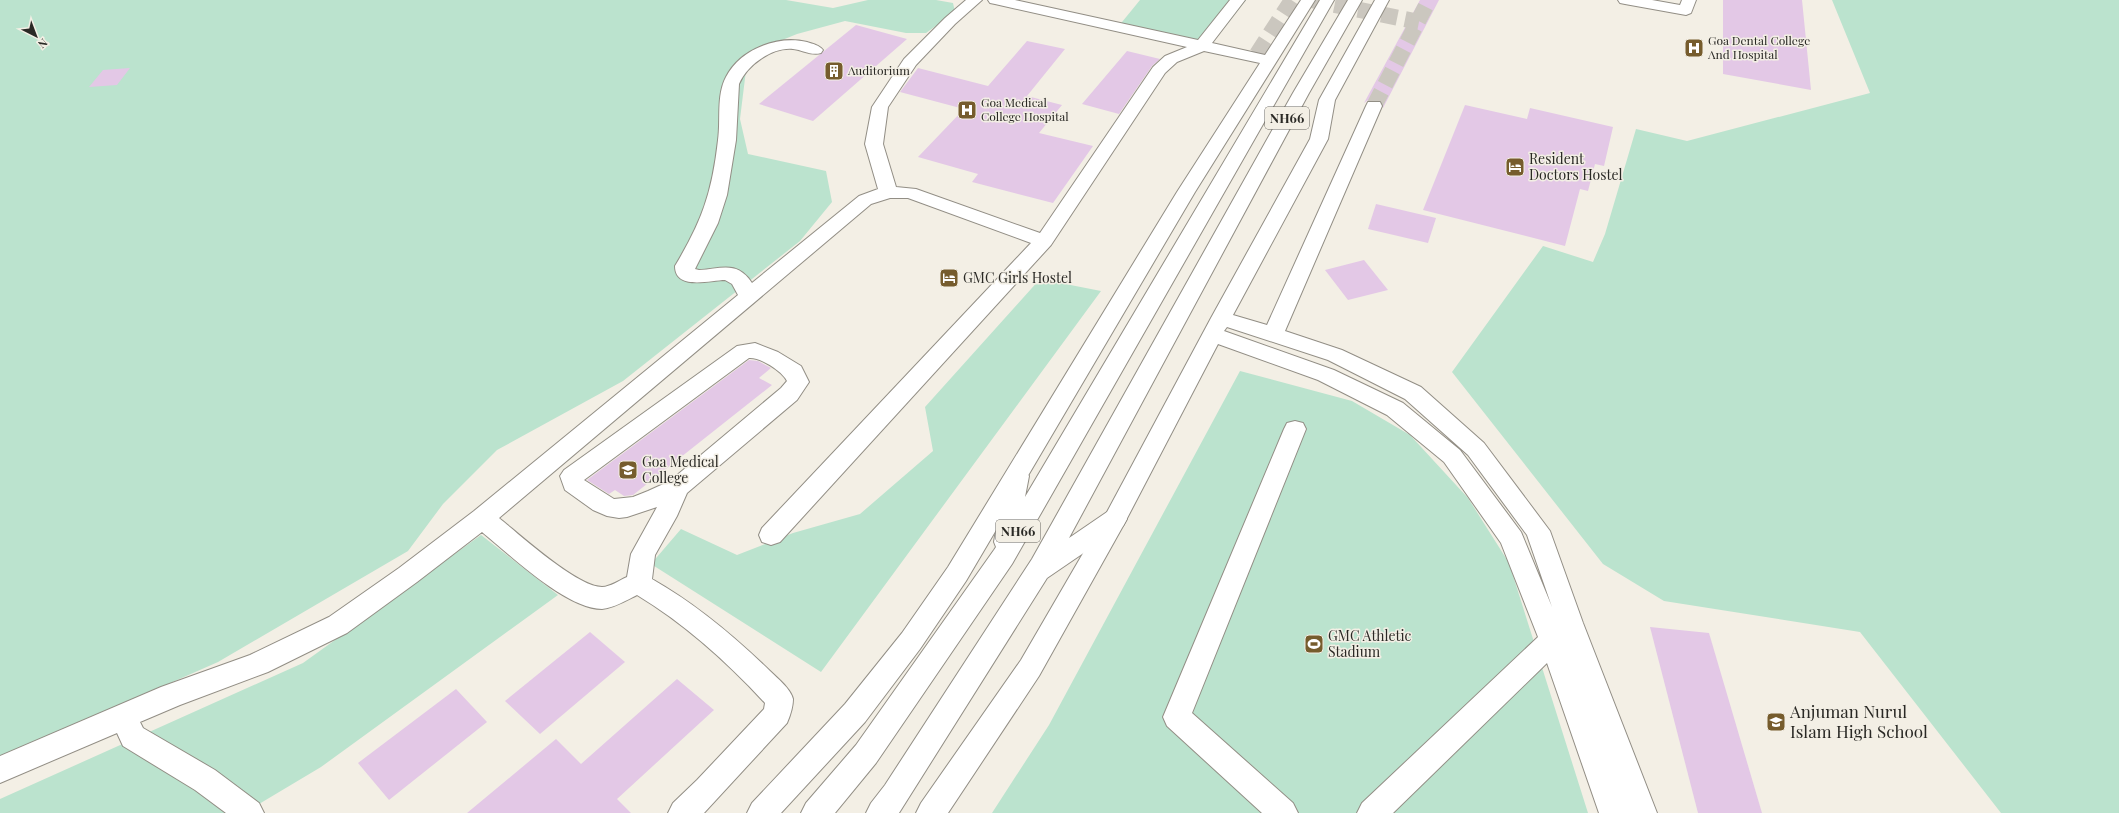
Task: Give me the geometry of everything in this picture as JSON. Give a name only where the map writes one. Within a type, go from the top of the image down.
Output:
[{"type":"main road","points":[[888,192],[874,144],[880,107],[910,62],[950,21],[975,0]]},
{"type":"main road","points":[[995,0],[1201,47],[1260,58]]},
{"type":"main road","points":[[771,535],[1044,240],[1159,70],[1171,59],[1201,47],[1238,0]]},
{"type":"main road","points":[[762,813],[855,713],[911,641],[957,574],[1170,220],[1260,58],[1308,0]]},
{"type":"main road","name":"NH66","points":[[816,813],[866,754],[1003,557],[1327,0]]},
{"type":"main road","name":"NH66","points":[[881,813],[895,795],[1036,573],[1355,0]]},
{"type":"main road","points":[[931,813],[1030,668],[1115,519],[1217,326],[1319,139],[1327,100],[1382,0]]},
{"type":"main road","points":[[1625,0],[1686,10],[1689,0]]},
{"type":"main road","points":[[749,297],[738,278],[730,274],[695,277],[686,272],[685,266],[710,225],[718,196],[728,134],[731,84],[740,67],[754,57],[773,48],[788,44],[799,45],[815,50]]},
{"type":"main road","points":[[1273,334],[1374,106]]},
{"type":"main road","points":[[0,770],[171,696],[260,664],[338,625],[408,575],[482,518],[865,200],[888,192],[910,193],[1044,240]]},
{"type":"main road","points":[[1217,326],[1273,334],[1335,355],[1413,393],[1476,450],[1538,531],[1561,632],[1614,813]]},
{"type":"main road","points":[[1217,326],[1395,408],[1452,456],[1512,539],[1561,632],[1642,813]]},
{"type":"main road","points":[[639,584],[643,554],[665,516],[678,487],[789,394],[798,382],[793,371],[755,350],[744,351],[572,476],[573,484],[595,500],[618,510],[638,505],[678,487]]},
{"type":"main road","points":[[1283,813],[1177,717],[1296,429]]},
{"type":"main road","points":[[1003,557],[1017,476]]},
{"type":"main road","points":[[482,518],[554,574],[574,588],[590,596],[602,598],[639,584],[660,595],[687,615],[763,682],[779,699],[777,714],[707,790],[683,813]]},
{"type":"main road","points":[[1036,573],[1115,519]]},
{"type":"main road","points":[[1372,813],[1561,632]]},
{"type":"main road","points":[[123,717],[133,737],[205,780],[249,813]]},
{"type":"green space","points":[[0,0],[786,0],[833,8],[868,0],[936,0],[953,3],[955,12],[926,33],[906,33],[845,21],[797,34],[748,54],[740,119],[748,154],[826,171],[832,202],[800,241],[623,381],[497,450],[443,504],[408,551],[218,662],[0,758]]},
{"type":"green space","points":[[1140,0],[1246,0],[1210,46],[1118,27]]},
{"type":"green space","points":[[1832,0],[2119,0],[2119,813],[2001,813],[1860,632],[1664,601],[1603,564],[1452,372],[1543,246],[1593,262],[1605,234],[1636,129],[1687,141],[1870,93]]},
{"type":"green space","points":[[1040,279],[1101,291],[821,672],[651,564],[681,529],[737,555],[793,533],[860,514],[933,451],[925,407]]},
{"type":"green space","name":"GMC Athletic Stadium","points":[[1240,371],[1352,401],[1410,435],[1468,498],[1509,563],[1588,813],[992,813],[1049,725]]},
{"type":"green space","points":[[481,535],[558,595],[321,767],[244,813],[0,813],[0,799],[303,663]]},
{"type":"building","points":[[1420,0],[1439,0],[1383,108],[1380,100],[1368,100],[1364,103]]},
{"type":"building","points":[[1723,0],[1802,0],[1811,90],[1723,74]]},
{"type":"building","name":"Auditorium","points":[[856,25],[907,39],[813,121],[759,104]]},
{"type":"building","points":[[1027,41],[1065,49],[1027,96],[1062,105],[1039,133],[1093,146],[1053,203],[972,182],[978,174],[918,157],[964,109],[900,92],[918,68],[988,86]]},
{"type":"building","points":[[1127,51],[1160,59],[1152,66],[1119,114],[1082,104]]},
{"type":"building","points":[[130,68],[117,85],[89,87],[103,70]]},
{"type":"building","points":[[1465,105],[1527,119],[1530,108],[1613,127],[1604,166],[1595,164],[1588,191],[1580,189],[1565,246],[1423,210]]},
{"type":"building","points":[[1376,204],[1436,218],[1428,243],[1368,229]]},
{"type":"building","points":[[1364,260],[1388,290],[1348,300],[1325,270]]},
{"type":"building","points":[[749,360],[758,361],[771,368],[759,378],[772,385],[633,495],[624,496],[615,490],[609,494],[587,480]]},
{"type":"building","points":[[1650,627],[1709,633],[1762,813],[1698,813]]},
{"type":"building","points":[[590,632],[625,662],[540,734],[505,701]]},
{"type":"building","points":[[677,679],[714,710],[617,799],[631,813],[467,813],[556,739],[581,764]]},
{"type":"building","points":[[456,689],[487,722],[389,800],[358,763]]},
{"type":"tunnel","points":[[1257,54],[1292,0]]},
{"type":"tunnel","points":[[1311,0],[1418,22]]},
{"type":"tunnel","points":[[1418,22],[1429,0]]},
{"type":"tunnel","points":[[1374,106],[1418,22]]},
{"type":"place","name":"Goa Dental College And Hospital","points":[[1694,48]]},
{"type":"place","name":"Auditorium","points":[[834,71]]},
{"type":"place","name":"Goa Medical College Hospital","points":[[967,110]]},
{"type":"place","name":"Resident Doctors Hostel","points":[[1515,167]]},
{"type":"place","name":"GMC Girls Hostel","points":[[949,278]]},
{"type":"place","name":"Goa Medical College","points":[[628,470]]},
{"type":"place","name":"GMC Athletic Stadium","points":[[1314,644]]},
{"type":"place","name":"Anjuman Nurul Islam High School","points":[[1776,722]]}]
